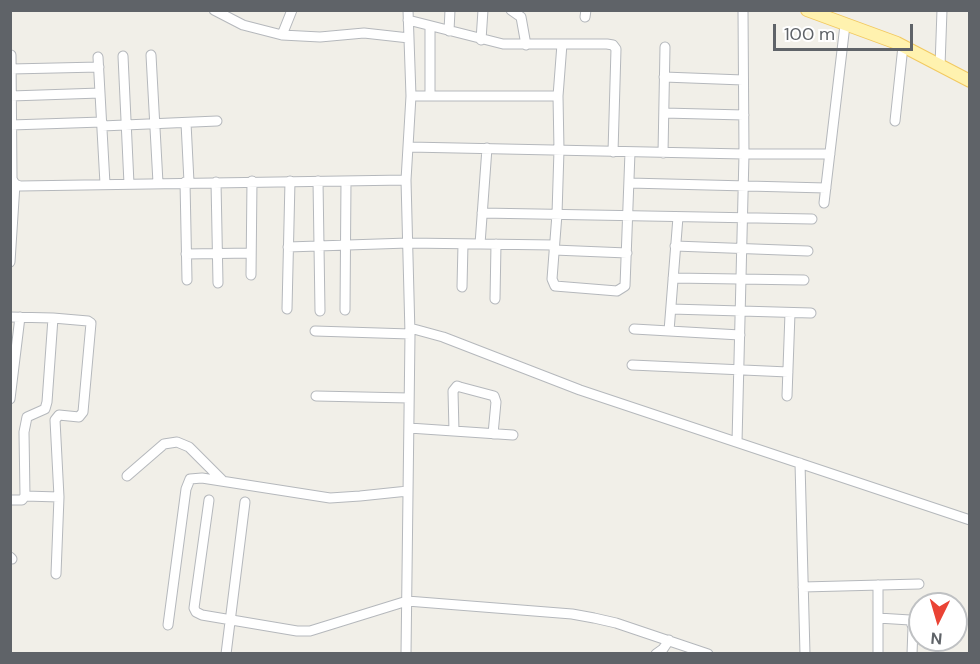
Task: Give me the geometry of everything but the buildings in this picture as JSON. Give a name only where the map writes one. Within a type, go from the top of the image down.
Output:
[{"type":"main road","points":[[807,10],[830,15],[845,25],[903,46],[969,81]]},
{"type":"street","points":[[214,10],[243,25],[282,35],[320,37],[364,33],[409,38]]},
{"type":"street","points":[[282,35],[292,10]]},
{"type":"street","points":[[449,31],[450,10]]},
{"type":"street","points":[[482,40],[483,10]]},
{"type":"street","points":[[511,10],[522,14],[526,45]]},
{"type":"street","points":[[737,442],[744,154],[742,10]]},
{"type":"street","points":[[939,66],[942,10]]},
{"type":"street","points":[[406,654],[410,331],[406,180],[411,96],[408,15],[430,26],[503,44],[614,45],[616,49],[613,152]]},
{"type":"street","points":[[824,203],[845,25]]},
{"type":"street","points":[[430,26],[430,96]]},
{"type":"street","points":[[562,44],[558,96],[557,214],[552,279],[555,286],[617,291],[622,290],[627,283],[630,152]]},
{"type":"street","points":[[895,121],[903,46]]},
{"type":"street","points":[[663,153],[665,47]]},
{"type":"street","points":[[10,262],[15,184],[12,179],[11,55]]},
{"type":"street","points":[[123,56],[129,184]]},
{"type":"street","points":[[151,56],[158,183]]},
{"type":"street","points":[[98,57],[105,184]]},
{"type":"street","points":[[11,69],[99,67]]},
{"type":"street","points":[[664,77],[743,80]]},
{"type":"street","points":[[11,96],[100,93]]},
{"type":"street","points":[[411,96],[558,96]]},
{"type":"street","points":[[664,113],[744,115]]},
{"type":"street","points":[[11,125],[126,125],[217,121]]},
{"type":"street","points":[[186,123],[187,280]]},
{"type":"street","points":[[409,147],[830,154]]},
{"type":"street","points":[[480,244],[487,148]]},
{"type":"street","points":[[345,310],[346,180]]},
{"type":"street","points":[[15,184],[20,186],[406,180]]},
{"type":"street","points":[[251,275],[252,181]]},
{"type":"street","points":[[287,309],[290,181]]},
{"type":"street","points":[[318,181],[320,311]]},
{"type":"street","points":[[216,182],[218,283]]},
{"type":"street","points":[[629,183],[826,188]]},
{"type":"street","points":[[482,213],[812,219]]},
{"type":"street","points":[[669,331],[678,217]]},
{"type":"street","points":[[462,287],[463,243]]},
{"type":"street","points":[[288,247],[463,243],[627,253]]},
{"type":"street","points":[[495,298],[496,244]]},
{"type":"street","points":[[675,246],[808,252]]},
{"type":"street","points":[[186,254],[251,253]]},
{"type":"street","points":[[673,278],[804,280]]},
{"type":"street","points":[[671,309],[811,313]]},
{"type":"street","points":[[788,396],[790,313]]},
{"type":"street","points":[[10,399],[15,317],[53,318],[91,323],[83,412],[78,417],[59,415],[55,420],[59,497],[56,574]]},
{"type":"street","points":[[10,501],[22,500],[25,496],[25,422],[30,414],[45,409],[47,402],[53,318]]},
{"type":"street","points":[[634,329],[740,335]]},
{"type":"street","points":[[315,332],[410,331],[443,337],[580,390],[969,520]]},
{"type":"street","points":[[632,365],[788,372]]},
{"type":"street","points":[[454,431],[453,391],[457,386],[494,396],[496,402],[493,434]]},
{"type":"street","points":[[316,396],[409,398]]},
{"type":"street","points":[[409,428],[513,435]]},
{"type":"street","points":[[127,476],[164,444],[177,442],[189,447],[223,481]]},
{"type":"street","points":[[800,463],[805,654]]},
{"type":"street","points":[[168,625],[190,479],[223,481],[330,498],[408,491]]},
{"type":"street","points":[[25,496],[59,497]]},
{"type":"street","points":[[209,500],[194,608],[202,615],[297,631],[310,631],[407,601],[572,614],[616,623],[708,654]]},
{"type":"street","points":[[226,654],[245,502]]},
{"type":"street","points":[[803,587],[919,584]]},
{"type":"street","points":[[878,585],[878,654]]},
{"type":"street","points":[[878,618],[910,620],[913,627],[912,654]]},
{"type":"street","points":[[656,654],[669,640]]}]
